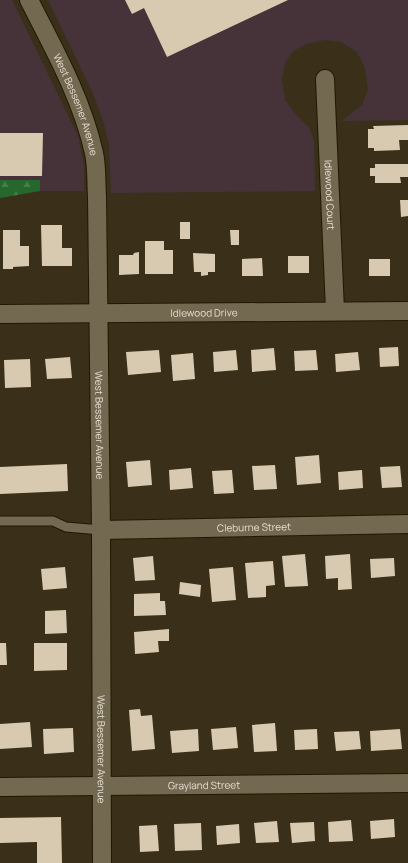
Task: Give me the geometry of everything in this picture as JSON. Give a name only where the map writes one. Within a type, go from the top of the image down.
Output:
[{"type":"street","name":"West Bessemer Avenue","points":[[30,0],[76,97],[87,126],[94,155],[97,196],[101,530],[102,863]]},
{"type":"street","name":"Idlewood Court","points":[[325,79],[335,311]]},
{"type":"street","name":"Idlewood Drive","points":[[0,314],[408,311]]},
{"type":"street","name":"Cleburne Street","points":[[101,530],[408,524]]},
{"type":"street","name":"Grayland Street","points":[[0,787],[408,783]]},
{"type":"lane","points":[[0,521],[53,521],[66,527],[101,530]]},
{"type":"shaded area","points":[[0,0],[12,0],[78,136],[84,166],[84,191],[40,191],[40,180],[0,180]]},
{"type":"shaded area","points":[[48,0],[408,0],[408,120],[342,121],[362,105],[368,90],[365,68],[357,52],[341,42],[325,40],[306,44],[293,51],[285,63],[282,80],[285,100],[297,116],[309,127],[314,140],[315,191],[111,193],[109,144],[102,117],[91,89]]},
{"type":"green space","points":[[0,180],[40,180],[40,191],[0,198]]},
{"type":"building","points":[[125,0],[288,0],[167,57],[144,8],[132,14]]},
{"type":"building","points":[[408,125],[408,140],[399,140],[400,150],[374,151],[374,148],[368,148],[368,129],[374,129],[373,126]]},
{"type":"building","points":[[0,133],[43,133],[42,176],[0,176]]},
{"type":"building","points":[[375,164],[408,164],[408,177],[400,177],[401,183],[375,183],[375,176],[370,176],[370,168],[375,168]]},
{"type":"building","points":[[400,200],[408,200],[408,216],[401,217]]},
{"type":"building","points":[[180,222],[190,222],[190,239],[180,239]]},
{"type":"building","points":[[41,225],[62,225],[62,248],[72,248],[72,266],[42,266]]},
{"type":"building","points":[[3,230],[20,230],[20,246],[29,246],[29,266],[3,269]]},
{"type":"building","points":[[230,230],[239,230],[239,245],[231,245]]},
{"type":"building","points":[[145,241],[164,241],[164,250],[173,250],[173,274],[145,274]]},
{"type":"building","points":[[139,252],[139,274],[119,275],[119,255],[133,255],[134,253]]},
{"type":"building","points":[[193,253],[215,254],[215,272],[208,272],[208,275],[201,276],[201,272],[194,272]]},
{"type":"building","points":[[288,256],[309,256],[309,273],[288,273]]},
{"type":"building","points":[[262,258],[263,276],[242,276],[242,259]]},
{"type":"building","points":[[369,259],[390,259],[390,276],[369,276]]},
{"type":"building","points":[[398,347],[399,366],[380,367],[379,348]]},
{"type":"building","points":[[274,348],[276,370],[252,372],[251,350]]},
{"type":"building","points":[[159,350],[161,372],[128,375],[126,352]]},
{"type":"building","points":[[236,350],[238,370],[214,372],[213,352]]},
{"type":"building","points":[[316,350],[318,370],[295,371],[294,351]]},
{"type":"building","points":[[358,352],[360,370],[336,372],[335,354]]},
{"type":"building","points":[[193,353],[195,379],[173,381],[171,355]]},
{"type":"building","points":[[70,357],[72,378],[47,379],[45,359]]},
{"type":"building","points":[[30,359],[31,387],[5,388],[4,360]]},
{"type":"building","points":[[319,455],[321,483],[297,485],[295,457]]},
{"type":"building","points":[[150,460],[152,485],[128,487],[126,462]]},
{"type":"building","points":[[67,464],[68,491],[0,494],[0,467]]},
{"type":"building","points":[[275,465],[277,489],[254,490],[252,466]]},
{"type":"building","points":[[400,466],[402,487],[382,488],[380,467]]},
{"type":"building","points":[[191,468],[193,488],[170,490],[169,470]]},
{"type":"building","points":[[232,470],[234,493],[214,494],[212,471]]},
{"type":"building","points":[[362,470],[363,488],[339,490],[338,472]]},
{"type":"building","points":[[305,554],[308,586],[285,587],[282,556]]},
{"type":"building","points":[[350,554],[352,589],[338,590],[338,578],[326,579],[325,556]]},
{"type":"building","points":[[153,556],[155,580],[135,581],[133,558]]},
{"type":"building","points":[[394,558],[395,576],[371,578],[370,559]]},
{"type":"building","points":[[273,561],[275,585],[266,586],[266,597],[248,598],[245,563]]},
{"type":"building","points":[[65,567],[67,588],[43,590],[41,569]]},
{"type":"building","points":[[233,567],[236,600],[212,602],[209,569]]},
{"type":"building","points":[[180,582],[201,585],[200,597],[179,594]]},
{"type":"building","points":[[160,593],[160,601],[165,601],[166,615],[134,616],[134,594]]},
{"type":"building","points":[[66,610],[67,633],[45,634],[45,611]]},
{"type":"building","points":[[169,629],[169,641],[158,641],[159,652],[135,654],[134,632]]},
{"type":"building","points":[[0,643],[6,643],[7,665],[0,665]]},
{"type":"building","points":[[34,643],[67,643],[67,670],[34,671]]},
{"type":"building","points":[[140,709],[141,716],[152,715],[155,749],[132,751],[129,710]]},
{"type":"building","points":[[30,722],[32,747],[0,749],[0,724]]},
{"type":"building","points":[[275,723],[277,751],[254,752],[252,725]]},
{"type":"building","points":[[236,727],[238,748],[213,750],[211,729]]},
{"type":"building","points":[[73,728],[74,752],[44,754],[43,729]]},
{"type":"building","points":[[198,729],[199,751],[172,753],[170,731]]},
{"type":"building","points":[[317,729],[318,749],[295,750],[294,730]]},
{"type":"building","points":[[400,729],[402,749],[371,751],[370,731]]},
{"type":"building","points":[[359,731],[361,749],[336,751],[334,732]]},
{"type":"building","points":[[61,817],[62,863],[37,863],[37,842],[0,843],[0,818]]},
{"type":"building","points":[[394,819],[395,837],[371,839],[370,821]]},
{"type":"building","points":[[351,820],[353,841],[329,842],[328,822]]},
{"type":"building","points":[[277,821],[279,842],[256,843],[254,823]]},
{"type":"building","points":[[314,822],[315,841],[292,843],[290,823]]},
{"type":"building","points":[[201,823],[202,850],[175,851],[174,824]]},
{"type":"building","points":[[239,824],[240,843],[217,845],[216,826]]},
{"type":"building","points":[[157,825],[159,851],[140,852],[139,826]]}]
